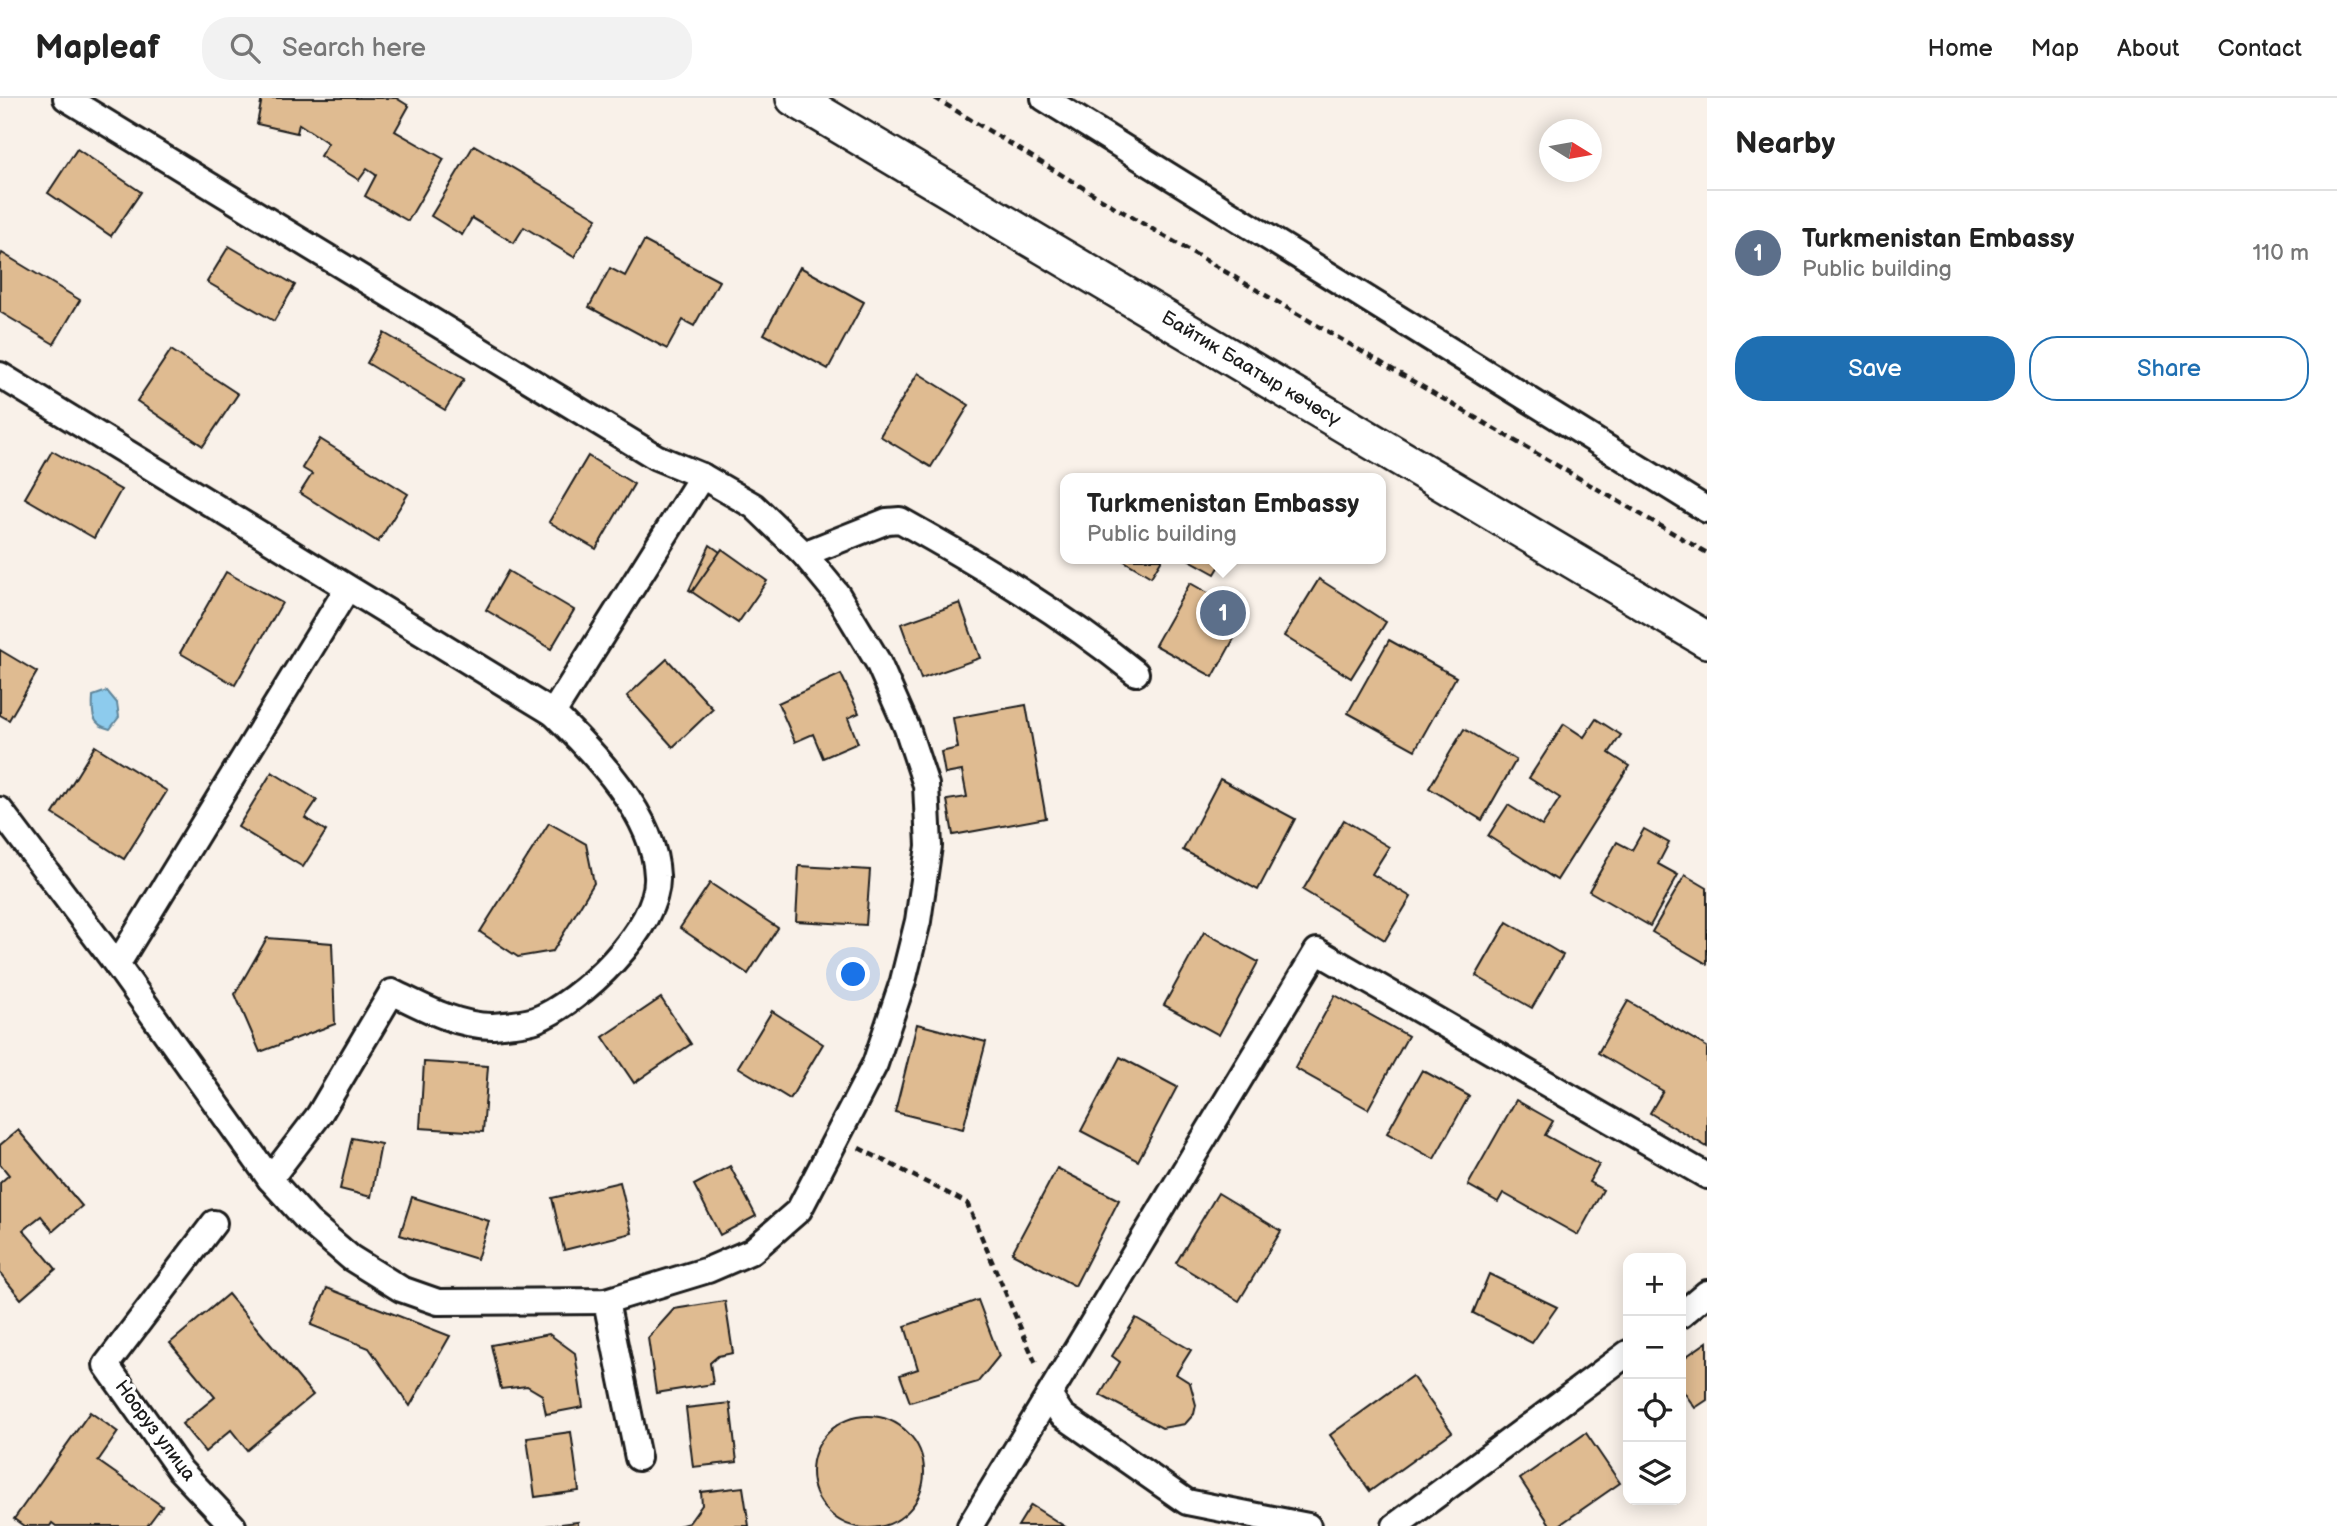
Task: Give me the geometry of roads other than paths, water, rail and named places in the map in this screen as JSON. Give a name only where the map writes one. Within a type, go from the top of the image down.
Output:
[{"type":"main road","name":"Байтик Баатыр көчөсү","points":[[794,98],[1707,640]]},
{"type":"street","points":[[0,810],[117,965],[270,1179],[308,1221],[351,1258],[401,1289],[438,1302],[606,1301],[708,1270],[752,1251],[799,1210],[839,1137],[874,1064],[903,981],[918,921],[929,846],[926,785],[907,728],[878,662],[837,594],[804,554],[754,506],[702,476],[656,457],[66,98]]},
{"type":"street","points":[[1044,98],[1707,510]]},
{"type":"street","points":[[0,375],[553,713],[600,760],[628,801],[651,843],[658,878],[650,906],[634,940],[575,998],[533,1020],[491,1026],[444,1017],[392,992],[319,1115],[270,1179]]},
{"type":"street","points":[[553,713],[702,476]]},
{"type":"street","points":[[804,554],[887,522],[900,520],[1043,605],[1136,673]]},
{"type":"street","points":[[117,965],[347,589]]},
{"type":"street","points":[[970,1526],[1317,950],[1707,1176]]},
{"type":"street","name":"Нооруз улица","points":[[214,1223],[106,1365],[180,1470],[233,1526]]},
{"type":"street","points":[[1686,1311],[1707,1293]]},
{"type":"street","points":[[606,1301],[638,1458]]},
{"type":"street","points":[[1395,1526],[1623,1357]]},
{"type":"street","points":[[1050,1397],[1062,1415],[1187,1502],[1308,1526]]},
{"type":"water","points":[[107,691],[117,703],[119,717],[110,729],[99,725],[93,713],[93,696]]},
{"type":"place","name":"Turkmenistan Embassy","points":[[1223,613]]}]
